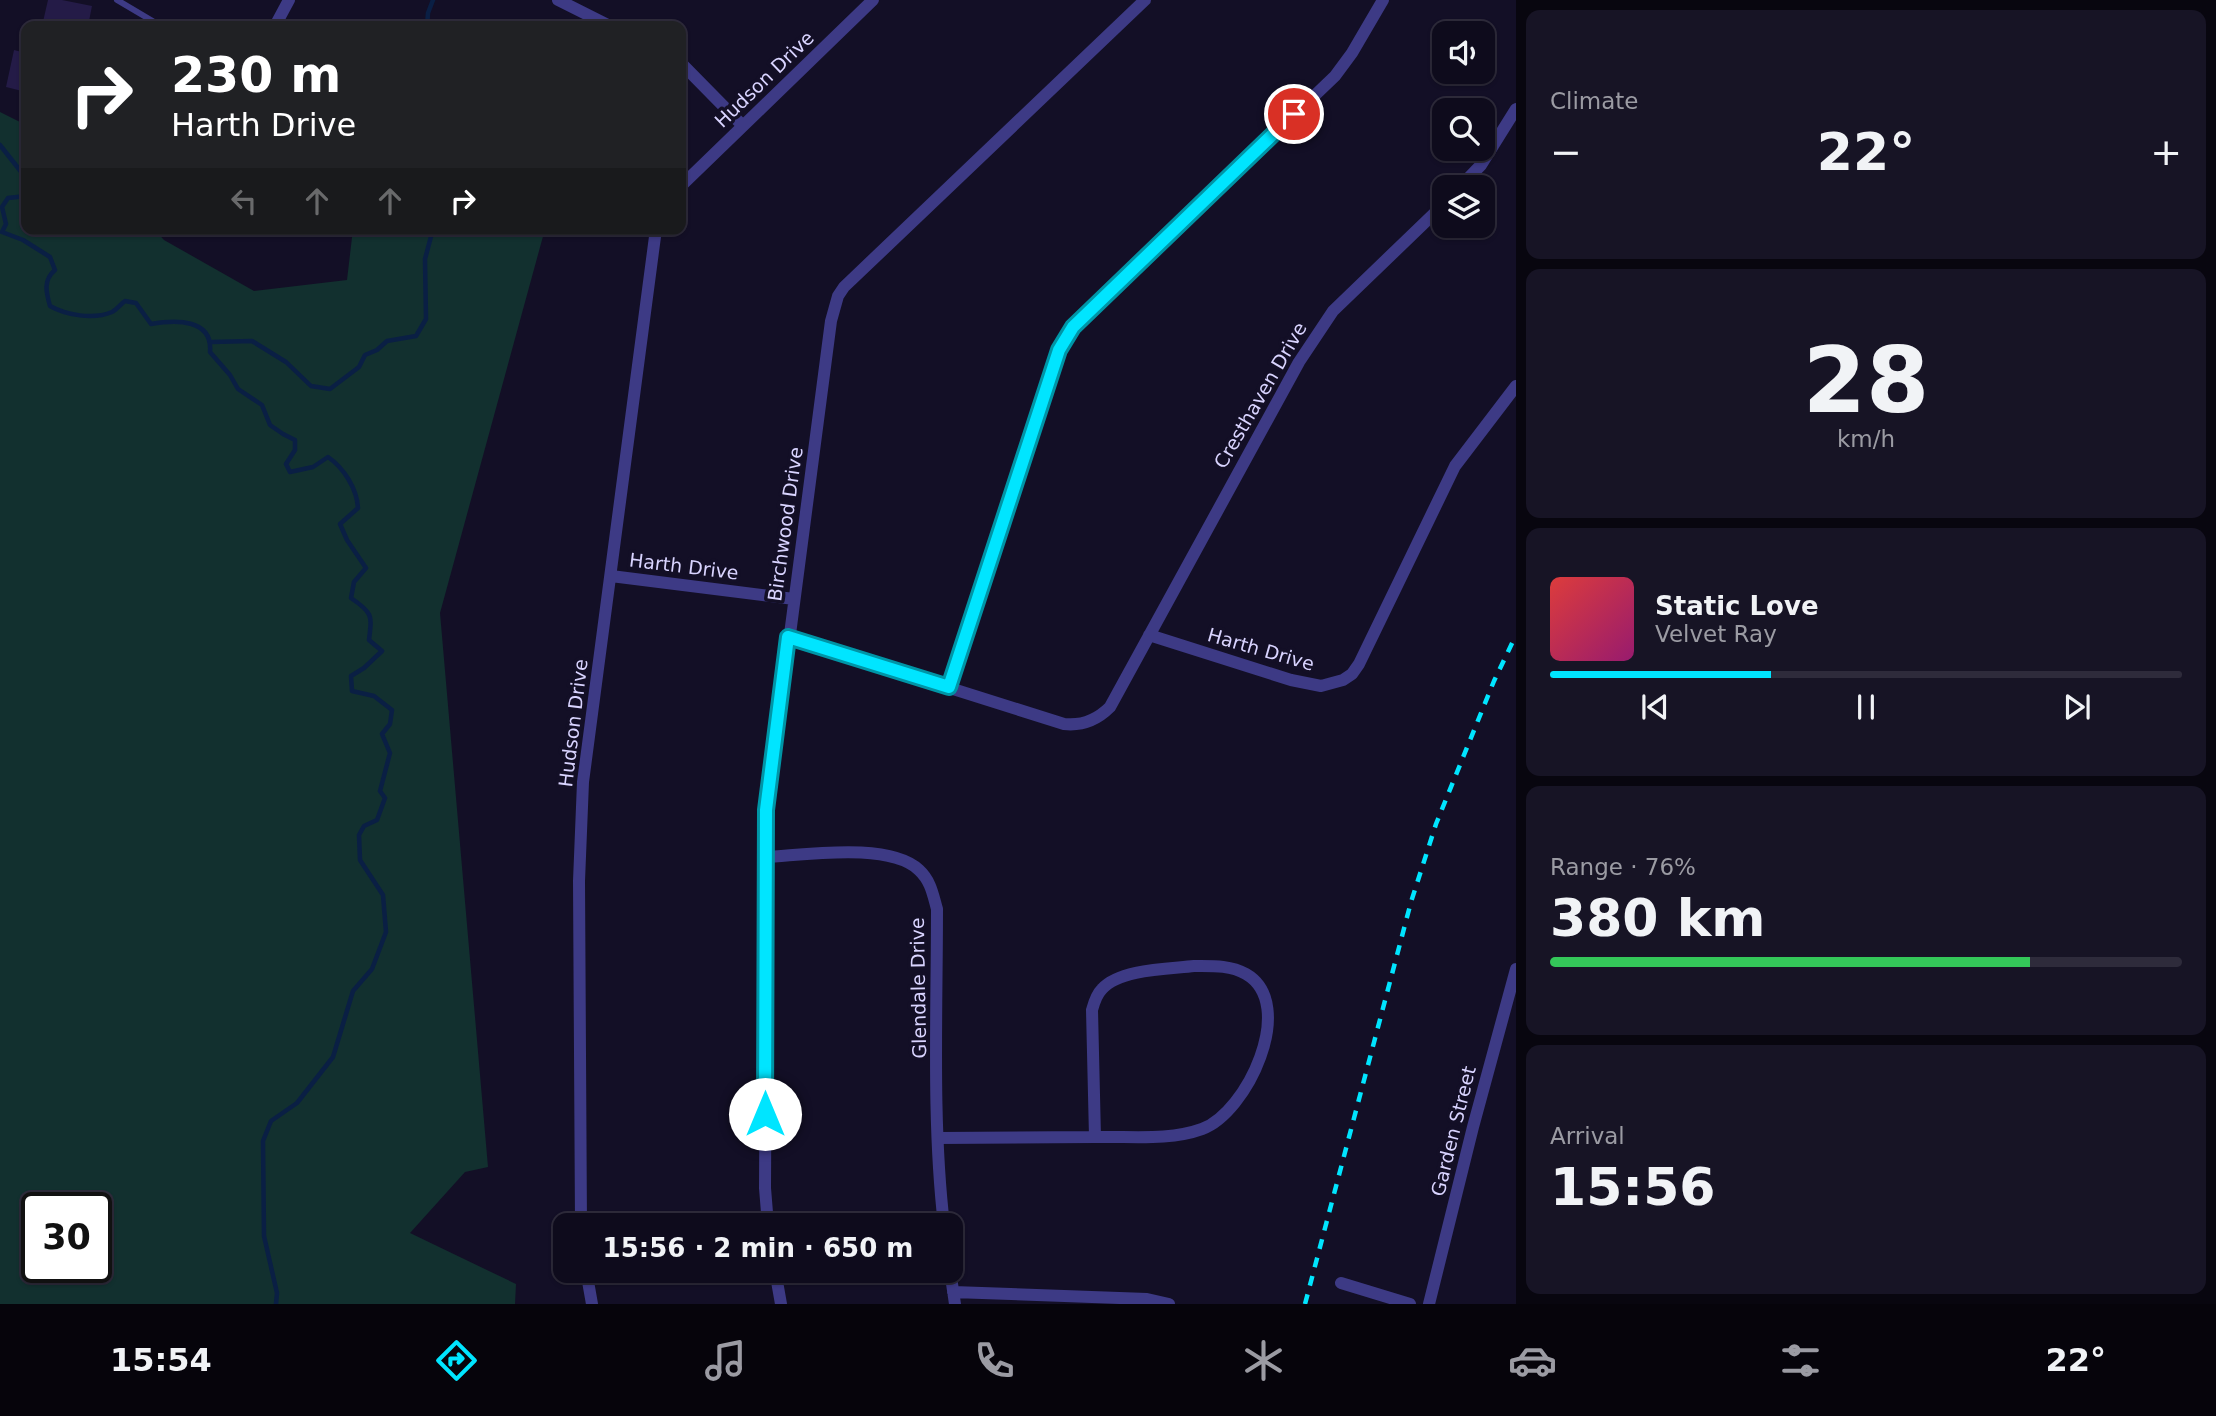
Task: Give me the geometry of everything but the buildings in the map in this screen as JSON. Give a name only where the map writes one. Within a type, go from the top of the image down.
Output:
[{"type":"street","points":[[278,21],[289,0]]},
{"type":"street","points":[[558,0],[600,21]]},
{"type":"street","name":"Hudson Drive","points":[[686,182],[873,0]]},
{"type":"street","name":"Birchwood Drive","points":[[767,1213],[766,810],[831,321],[838,296],[844,287],[1145,0]]},
{"type":"street","points":[[949,687],[1065,338],[1073,327],[1335,76],[1383,0]]},
{"type":"street","points":[[686,68],[743,126]]},
{"type":"street","points":[[1472,175],[1482,165],[1516,109]]},
{"type":"street","name":"Cresthaven Drive","points":[[1149,635],[1299,362],[1324,322],[1432,216]]},
{"type":"street","name":"Hudson Drive","points":[[581,1213],[579,881],[583,782],[655,235]]},
{"type":"street","name":"Harth Drive","points":[[1149,635],[1321,687],[1352,674],[1455,466],[1516,386]]},
{"type":"street","name":"Harth Drive","points":[[611,576],[794,600]]},
{"type":"street","points":[[788,637],[1073,725],[1093,720],[1110,706],[1149,635]]},
{"type":"street","name":"Glendale Drive","points":[[765,857],[867,852],[885,854],[904,859],[920,871],[931,886],[937,909],[938,1138],[943,1213]]},
{"type":"street","points":[[938,1138],[1096,1137],[1177,1135],[1204,1129],[1225,1115],[1249,1083],[1264,1045],[1270,1011],[1266,996],[1253,979],[1236,969],[1194,966],[1150,971],[1115,979],[1101,990],[1092,1010],[1096,1137]]},
{"type":"street","name":"Garden Street","points":[[1430,1304],[1473,1127],[1516,969]]},
{"type":"street","points":[[588,1283],[592,1304]]},
{"type":"street","points":[[777,1283],[781,1304]]},
{"type":"street","points":[[1341,1283],[1410,1304]]},
{"type":"street","points":[[954,1298],[1117,1301],[1147,1299],[1169,1304]]},
{"type":"lane","points":[[117,0],[153,21]]},
{"type":"green space","points":[[0,112],[21,122],[21,235],[159,235],[254,291],[347,280],[352,235],[543,235],[440,613],[488,1167],[465,1172],[410,1233],[516,1284],[515,1304],[0,1304]]},
{"type":"waterway","points":[[427,21],[433,0]]},
{"type":"waterway","points":[[0,145],[21,172]]},
{"type":"waterway","points":[[21,197],[8,198],[2,207],[6,224],[2,232],[23,240],[50,257],[55,270],[47,282],[50,306],[72,314],[97,316],[112,312],[125,301],[136,303],[151,324],[181,322],[199,327],[209,341],[210,352],[238,389],[262,405],[270,425],[295,440],[295,450],[286,464],[290,472],[313,467],[328,457],[349,480],[357,501],[358,508],[340,524],[347,540],[366,568],[354,582],[351,598],[367,611],[370,620],[369,640],[382,651],[351,676],[352,691],[374,696],[392,710],[390,724],[382,734],[390,753],[380,791],[385,798],[377,820],[364,826],[359,835],[360,860],[383,895],[386,932],[372,969],[353,991],[333,1057],[297,1103],[271,1121],[263,1141],[264,1236],[277,1293],[276,1304]]},
{"type":"waterway","points":[[211,342],[252,341],[286,362],[311,386],[330,389],[359,367],[365,355],[377,350],[387,341],[416,336],[426,319],[425,259],[431,235]]},
{"type":"railway","points":[[1305,1304],[1411,902],[1436,824],[1494,681],[1516,635]]},
{"type":"route","points":[[765,1114],[766,810],[788,637],[949,687],[1065,338],[1073,327],[1294,114]]}]
